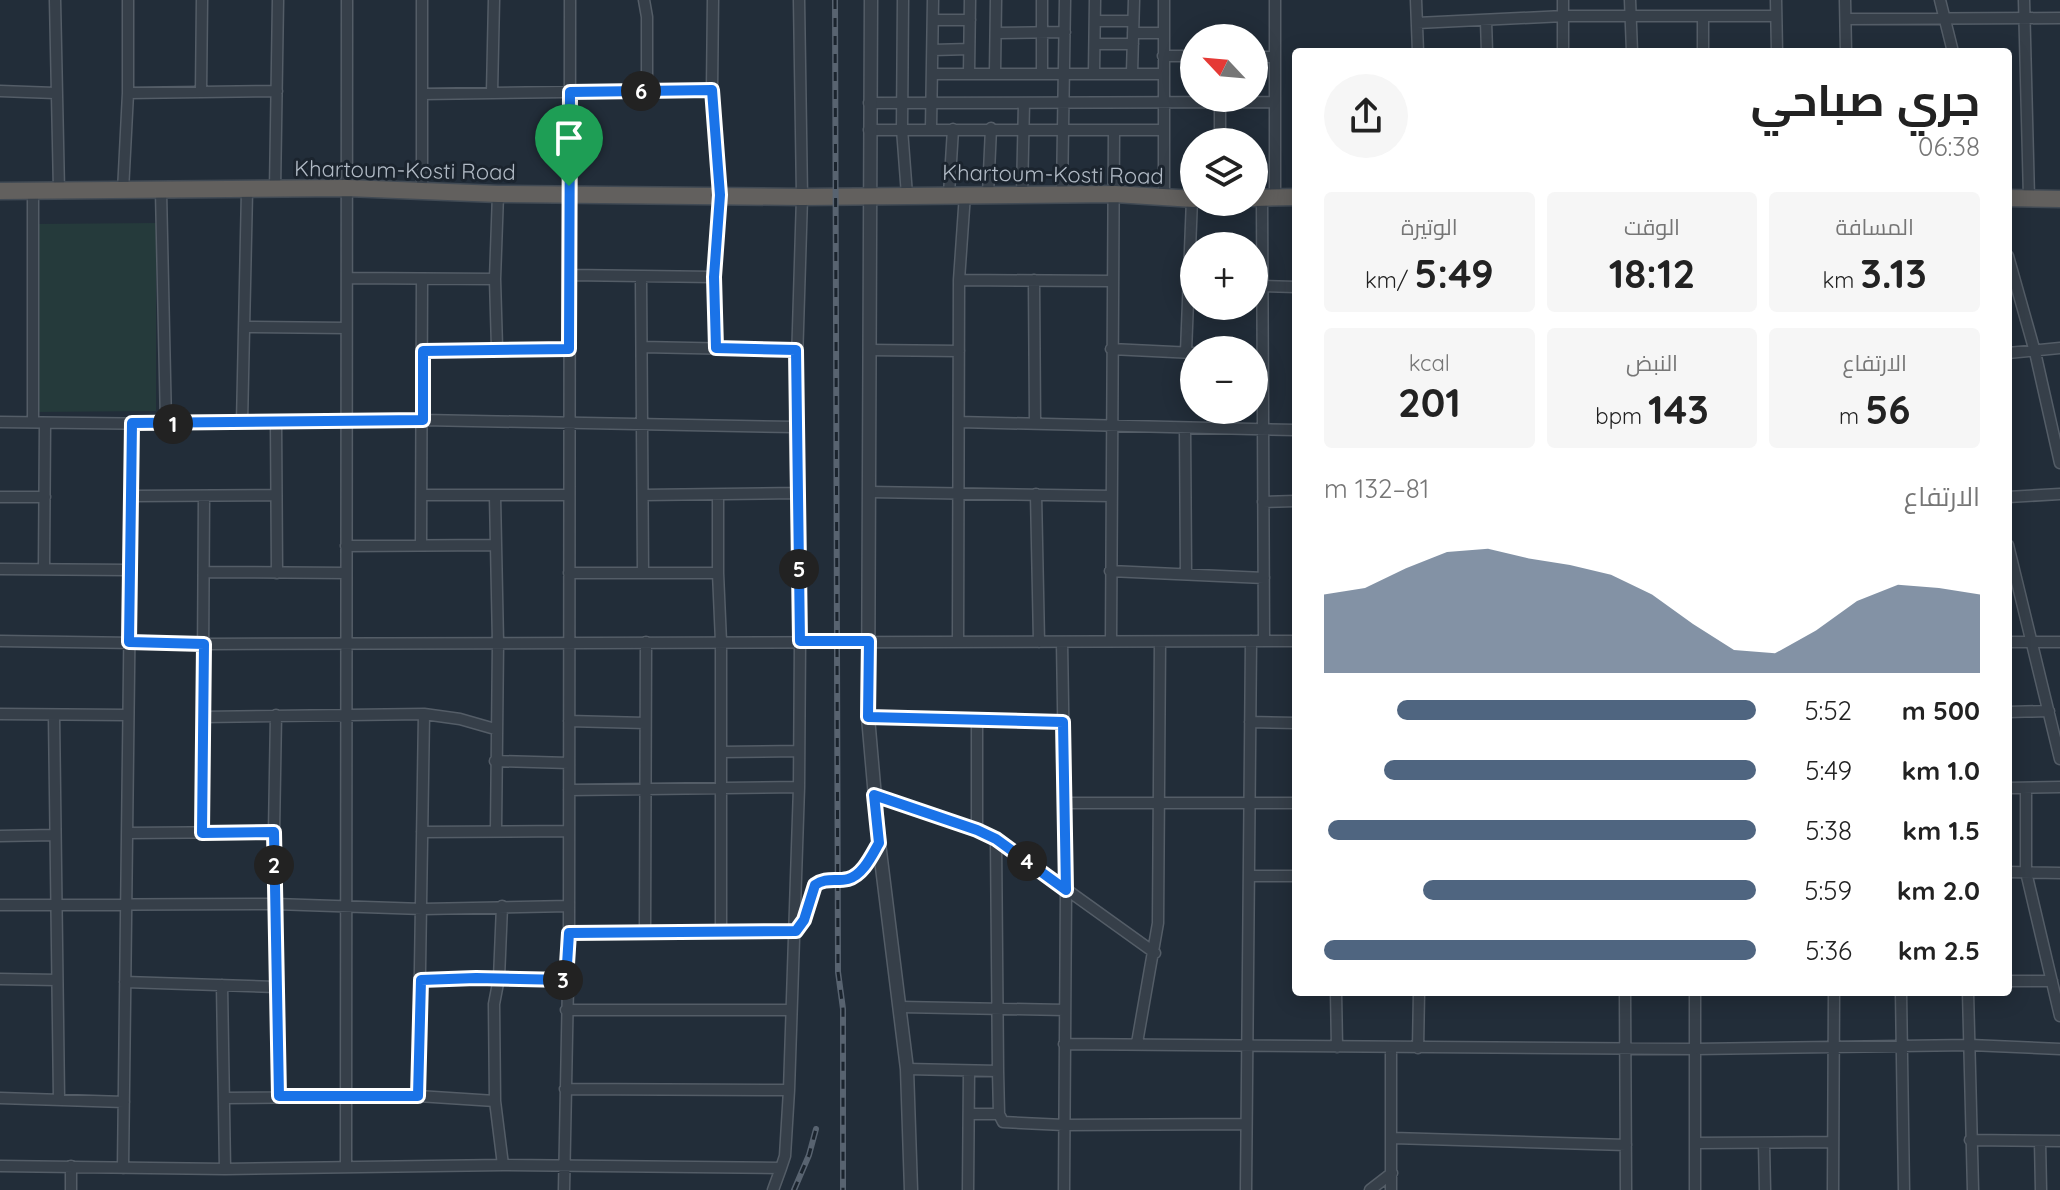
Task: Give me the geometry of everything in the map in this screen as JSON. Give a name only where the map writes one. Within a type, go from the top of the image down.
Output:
[{"type":"highway","name":"Khartoum-Kosti Road","points":[[0,191],[347,188],[498,194],[802,197],[1115,194],[1180,198]]},
{"type":"highway","points":[[1268,197],[1292,197]]},
{"type":"highway","points":[[2012,198],[2060,199]]},
{"type":"street","points":[[55,0],[59,191]]},
{"type":"street","points":[[123,191],[128,93],[128,0]]},
{"type":"street","points":[[201,92],[202,0]]},
{"type":"street","points":[[275,190],[278,0]]},
{"type":"street","points":[[346,1166],[347,0]]},
{"type":"street","points":[[422,0],[422,191]]},
{"type":"street","points":[[492,93],[494,0]]},
{"type":"street","points":[[564,1190],[569,933],[570,0]]},
{"type":"street","points":[[644,0],[647,17],[647,91]]},
{"type":"street","points":[[713,0],[712,90],[720,195],[714,277],[716,348]]},
{"type":"street","points":[[773,1190],[785,1156],[796,931],[800,641],[795,427],[802,197],[799,0]]},
{"type":"street","points":[[871,0],[868,717],[879,843],[907,1069],[911,1190]]},
{"type":"street","points":[[903,0],[902,129],[907,195]]},
{"type":"street","points":[[931,128],[933,0]]},
{"type":"street","points":[[969,73],[970,0]]},
{"type":"street","points":[[995,72],[996,0]]},
{"type":"street","points":[[1042,0],[1042,73]]},
{"type":"street","points":[[1062,194],[1065,0]]},
{"type":"street","points":[[1094,73],[1095,0]]},
{"type":"street","points":[[1132,73],[1134,0]]},
{"type":"street","points":[[1164,0],[1164,197]]},
{"type":"street","points":[[1268,162],[1275,102],[1275,0]]},
{"type":"street","points":[[1416,0],[1418,48]]},
{"type":"street","points":[[1563,0],[1563,48]]},
{"type":"street","points":[[1630,0],[1632,48]]},
{"type":"street","points":[[1776,0],[1777,48]]},
{"type":"street","points":[[1845,0],[1846,48]]},
{"type":"street","points":[[1940,0],[1952,48]]},
{"type":"street","points":[[2024,0],[2029,198]]},
{"type":"street","points":[[1417,23],[1564,16],[1776,16]]},
{"type":"street","points":[[1703,17],[1703,48]]},
{"type":"street","points":[[1846,19],[2060,18]]},
{"type":"street","points":[[933,20],[970,20]]},
{"type":"street","points":[[1096,21],[1133,21]]},
{"type":"street","points":[[1486,21],[1487,48]]},
{"type":"street","points":[[996,33],[1065,32]]},
{"type":"street","points":[[1095,44],[1163,33]]},
{"type":"street","points":[[933,50],[969,49]]},
{"type":"street","points":[[1163,56],[1180,56]]},
{"type":"street","points":[[1268,57],[1275,57]]},
{"type":"street","points":[[932,74],[1163,74]]},
{"type":"street","points":[[422,94],[712,90]]},
{"type":"street","points":[[0,91],[55,93]]},
{"type":"street","points":[[128,93],[277,91]]},
{"type":"street","points":[[869,103],[1180,102]]},
{"type":"street","points":[[1268,102],[1275,102]]},
{"type":"street","points":[[1022,194],[1024,103]]},
{"type":"street","points":[[988,194],[991,128]]},
{"type":"street","points":[[953,129],[959,280],[958,642]]},
{"type":"street","points":[[869,130],[1162,130]]},
{"type":"street","points":[[1111,641],[1114,130]]},
{"type":"street","points":[[33,191],[33,422]]},
{"type":"street","points":[[161,191],[166,424]]},
{"type":"street","points":[[242,423],[247,191]]},
{"type":"street","points":[[497,348],[495,279],[498,194]]},
{"type":"street","points":[[1190,336],[1193,216]]},
{"type":"street","points":[[2012,270],[2060,461]]},
{"type":"street","points":[[570,275],[714,277]]},
{"type":"street","points":[[347,278],[495,279]]},
{"type":"street","points":[[641,278],[643,572]]},
{"type":"street","points":[[421,545],[422,280]]},
{"type":"street","points":[[959,280],[1111,281]]},
{"type":"street","points":[[1034,280],[1035,423]]},
{"type":"street","points":[[1268,286],[1292,287]]},
{"type":"street","points":[[244,327],[346,328]]},
{"type":"street","points":[[642,347],[796,350]]},
{"type":"street","points":[[2012,353],[2060,348]]},
{"type":"street","points":[[423,351],[569,349]]},
{"type":"street","points":[[1111,349],[1180,352]]},
{"type":"street","points":[[870,350],[959,351]]},
{"type":"street","points":[[0,422],[166,424],[423,420],[795,427]]},
{"type":"street","points":[[276,422],[277,573]]},
{"type":"street","points":[[959,422],[1292,430]]},
{"type":"street","points":[[44,569],[45,423]]},
{"type":"street","points":[[123,1168],[132,423]]},
{"type":"street","points":[[1263,424],[1264,641]]},
{"type":"street","points":[[1185,428],[1186,573]]},
{"type":"street","points":[[870,492],[1111,496]]},
{"type":"street","points":[[643,495],[797,493]]},
{"type":"street","points":[[1036,494],[1039,642]]},
{"type":"street","points":[[2012,497],[2060,494]]},
{"type":"street","points":[[131,496],[275,495]]},
{"type":"street","points":[[422,495],[569,495]]},
{"type":"street","points":[[718,495],[721,932]]},
{"type":"street","points":[[202,833],[204,496]]},
{"type":"street","points":[[495,496],[498,643],[496,830]]},
{"type":"street","points":[[0,497],[45,497]]},
{"type":"street","points":[[1263,502],[1292,501]]},
{"type":"street","points":[[346,546],[496,545]]},
{"type":"street","points":[[2012,561],[2060,759]]},
{"type":"street","points":[[0,569],[130,570]]},
{"type":"street","points":[[1110,571],[1264,578]]},
{"type":"street","points":[[205,572],[346,573]]},
{"type":"street","points":[[569,573],[718,573]]},
{"type":"street","points":[[0,641],[204,644],[1292,641]]},
{"type":"street","points":[[1246,1190],[1251,641]]},
{"type":"street","points":[[645,931],[646,642]]},
{"type":"street","points":[[1062,642],[1066,890],[1064,1190]]},
{"type":"street","points":[[1137,1043],[1158,923],[1160,642]]},
{"type":"street","points":[[2012,642],[2060,642]]},
{"type":"street","points":[[2012,712],[2049,711]]},
{"type":"street","points":[[0,714],[128,715]]},
{"type":"street","points":[[203,717],[424,714],[460,719],[495,729]]},
{"type":"street","points":[[418,1096],[424,714]]},
{"type":"street","points":[[54,715],[59,1099]]},
{"type":"street","points":[[276,715],[274,832],[279,1096]]},
{"type":"street","points":[[868,717],[1063,722]]},
{"type":"street","points":[[977,720],[977,830]]},
{"type":"street","points":[[569,721],[645,723]]},
{"type":"street","points":[[1250,722],[1292,723]]},
{"type":"street","points":[[721,752],[799,751]]},
{"type":"street","points":[[495,761],[569,763]]},
{"type":"street","points":[[569,790],[799,787]]},
{"type":"street","points":[[2012,788],[2060,787]]},
{"type":"street","points":[[2026,788],[2026,872],[2060,1016]]},
{"type":"street","points":[[874,795],[996,839],[1155,953]]},
{"type":"street","points":[[1064,803],[1292,803]]},
{"type":"street","points":[[422,832],[569,831]]},
{"type":"street","points":[[127,833],[274,832]]},
{"type":"street","points":[[0,836],[55,835]]},
{"type":"street","points":[[996,839],[999,1114],[1005,1123],[1246,1124]]},
{"type":"street","points":[[796,931],[804,920],[815,885],[820,881],[848,879],[857,875],[879,843]]},
{"type":"street","points":[[2012,872],[2060,873]]},
{"type":"street","points":[[1250,876],[1292,876]]},
{"type":"street","points":[[0,905],[275,904],[423,909],[569,906]]},
{"type":"street","points":[[502,906],[499,978],[494,1004],[495,1101],[503,1165]]},
{"type":"street","points":[[569,933],[796,931]]},
{"type":"street","points":[[0,979],[57,980]]},
{"type":"street","points":[[421,980],[566,980]]},
{"type":"street","points":[[2012,981],[2052,981]]},
{"type":"street","points":[[125,982],[276,987]]},
{"type":"street","points":[[222,985],[225,1169]]},
{"type":"street","points":[[1336,996],[1337,1047]]},
{"type":"street","points":[[1418,1048],[1419,996]]},
{"type":"street","points":[[1625,996],[1626,1190]]},
{"type":"street","points":[[1695,996],[1695,1190]]},
{"type":"street","points":[[1833,1190],[1834,996]]},
{"type":"street","points":[[1901,996],[1904,1190]]},
{"type":"street","points":[[1968,996],[1973,1190]]},
{"type":"street","points":[[901,1007],[1065,1010]]},
{"type":"street","points":[[566,1010],[791,1010]]},
{"type":"street","points":[[1064,1044],[1696,1049],[1970,1045],[2060,1049]]},
{"type":"street","points":[[1391,1048],[1391,1190]]},
{"type":"street","points":[[907,1069],[998,1071]]},
{"type":"street","points":[[968,1190],[969,1071]]},
{"type":"street","points":[[565,1089],[789,1090]]},
{"type":"street","points":[[225,1098],[346,1095],[495,1101]]},
{"type":"street","points":[[0,1098],[124,1102]]},
{"type":"street","points":[[969,1114],[999,1114]]},
{"type":"street","points":[[1393,1138],[1626,1145]]},
{"type":"street","points":[[1970,1140],[2060,1141]]},
{"type":"street","points":[[2040,1141],[2041,1190]]},
{"type":"street","points":[[1695,1143],[1833,1142]]},
{"type":"street","points":[[1764,1144],[1765,1190]]},
{"type":"street","points":[[0,1166],[225,1169],[503,1165],[781,1168]]},
{"type":"street","points":[[71,1166],[71,1190]]},
{"type":"street","points":[[1370,1190],[1392,1173]]},
{"type":"green space","points":[[156,223],[156,411],[34,412],[34,224]]},
{"type":"railway","points":[[835,0],[838,972],[843,1009],[843,1190]]},
{"type":"railway","points":[[794,1190],[816,1129]]},
{"type":"route","points":[[712,90],[720,195],[714,277],[716,348],[796,350],[800,641],[869,641],[868,717],[1063,722],[1066,890],[996,839],[874,795],[879,843],[857,875],[848,879],[820,881],[815,885],[804,920],[796,931],[569,933],[566,980],[421,980],[418,1096],[279,1096],[274,832],[202,833],[204,644],[129,642],[132,423],[423,420],[423,351],[569,349],[569,186],[570,92],[712,90]]}]
